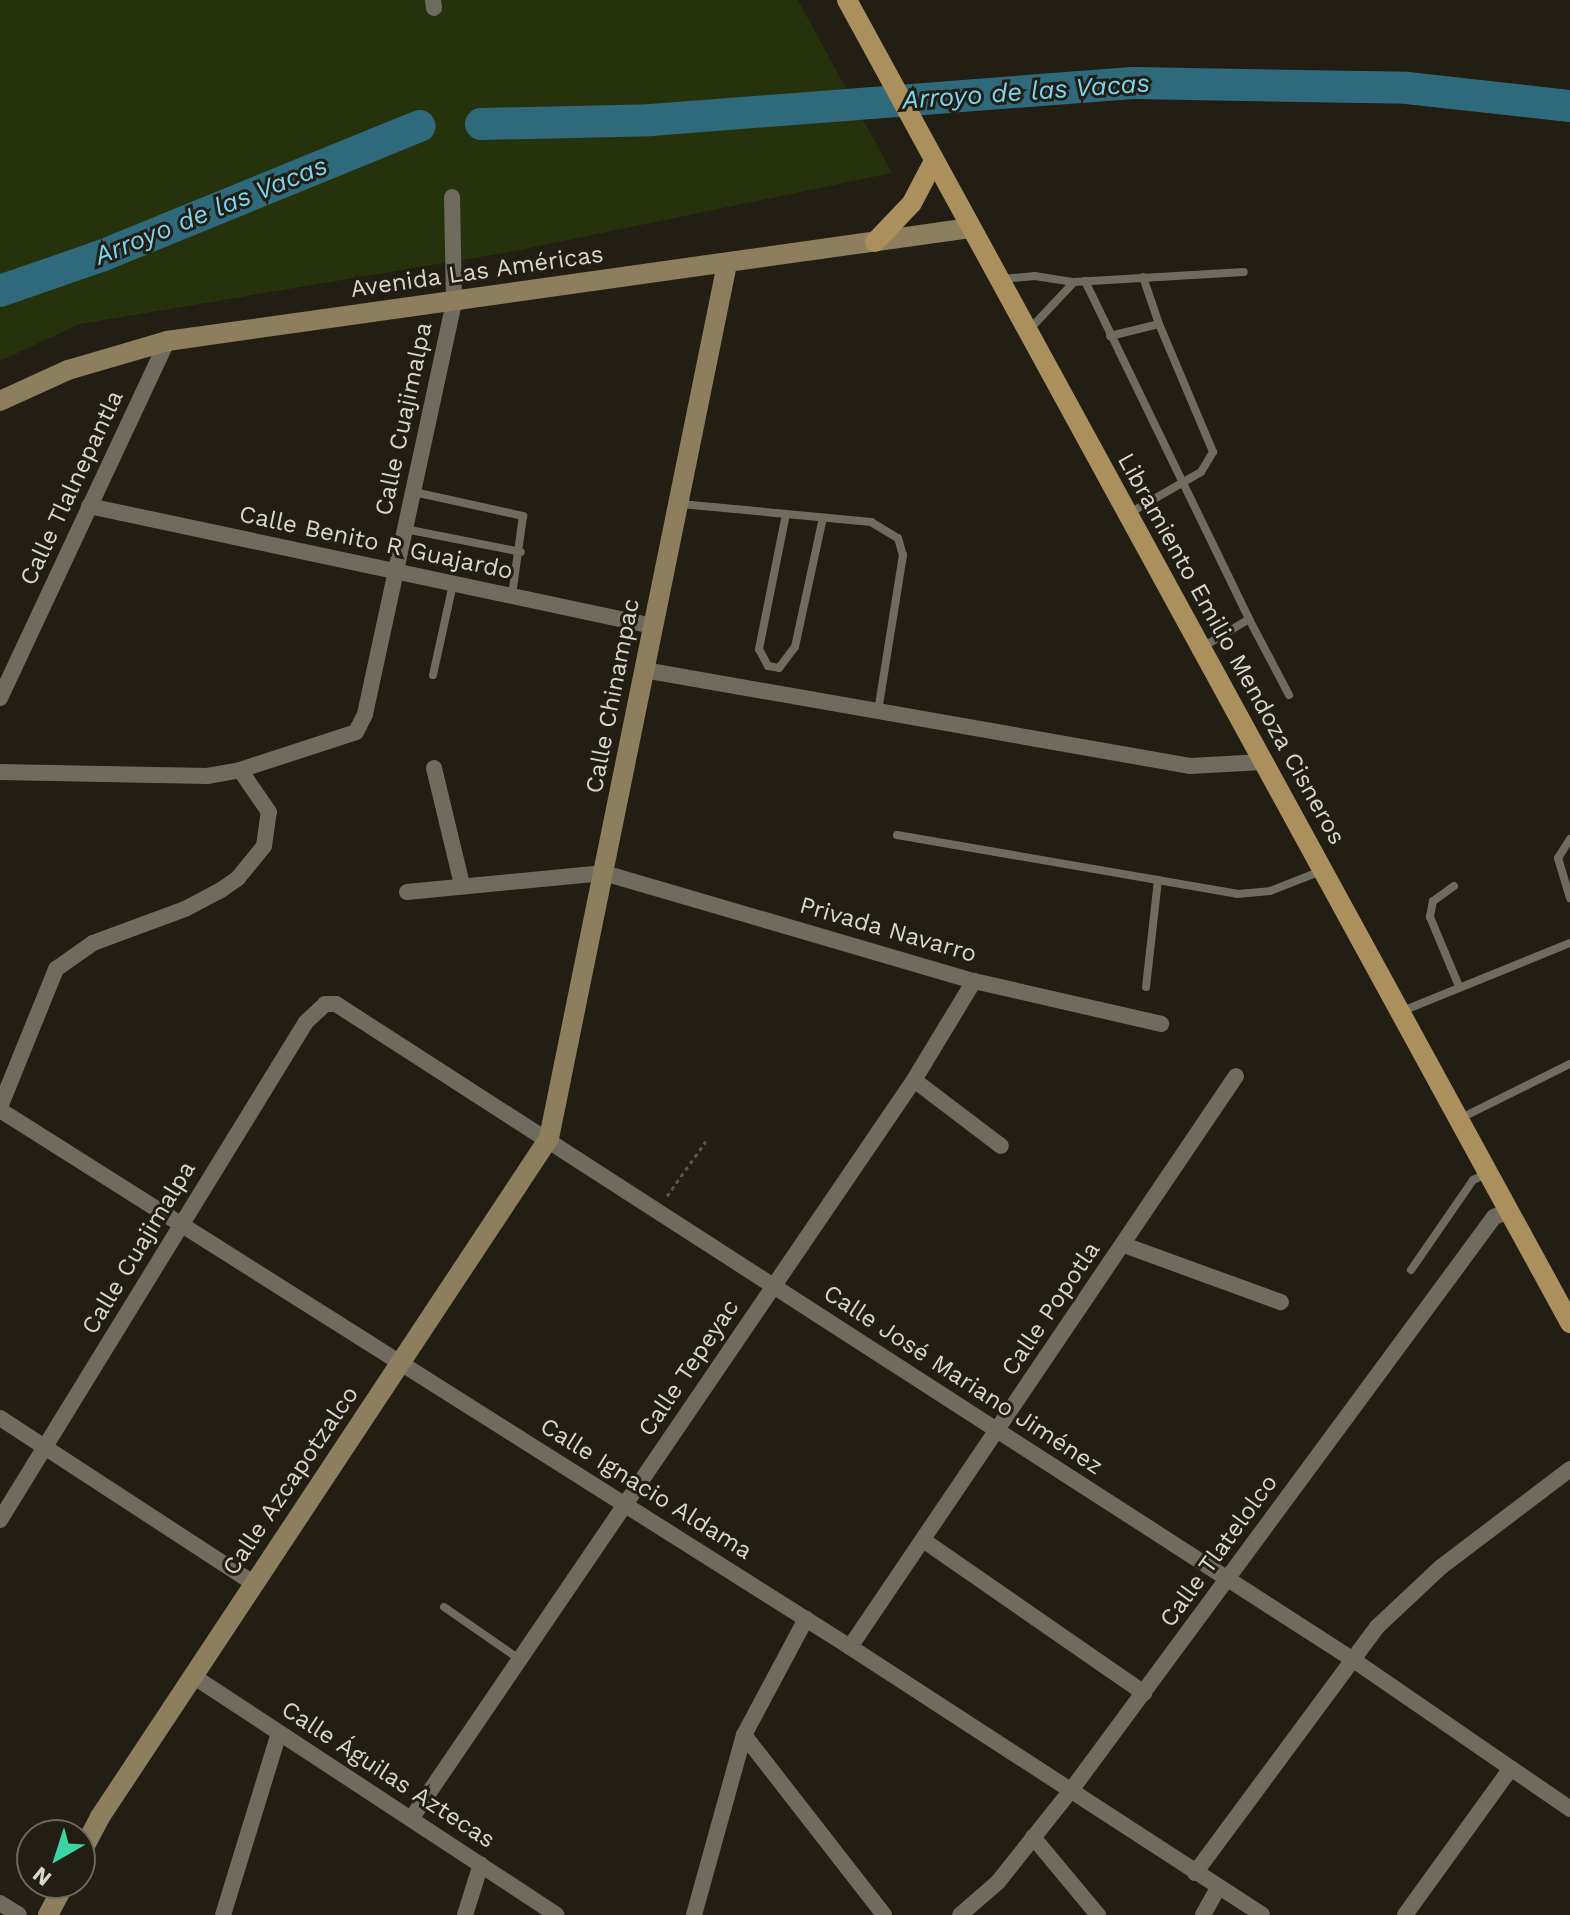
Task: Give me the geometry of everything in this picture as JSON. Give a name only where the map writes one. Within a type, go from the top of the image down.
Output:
[{"type":"main road","name":"Libramiento Emilio Mendoza Cisneros","points":[[847,0],[1570,1323]]},
{"type":"main road","points":[[875,242],[912,203],[934,161]]},
{"type":"street","name":"Calle Cuajimalpa","points":[[240,770],[356,732],[365,714],[454,301],[452,197]]},
{"type":"street","name":"Avenida Las Américas","points":[[0,401],[68,370],[167,341],[970,228]]},
{"type":"street","name":"Calle Chinampac","points":[[549,1138],[727,264]]},
{"type":"street","name":"Calle Tlalnepantla","points":[[0,698],[167,341]]},
{"type":"street","name":"Calle Benito R Guajardo","points":[[89,506],[653,626]]},
{"type":"street","points":[[644,670],[1190,766],[1263,762]]},
{"type":"street","points":[[434,768],[462,885]]},
{"type":"street","points":[[0,772],[169,778],[240,770],[269,812],[264,846],[238,878],[185,909],[93,943],[56,969],[0,1108]]},
{"type":"street","points":[[407,892],[604,873]]},
{"type":"street","name":"Privada Navarro","points":[[604,873],[974,981],[1161,1024]]},
{"type":"street","name":"Calle Tepeyac","points":[[411,1819],[914,1080],[974,981]]},
{"type":"street","name":"Calle Cuajimalpa","points":[[0,1520],[306,1022],[325,1004]]},
{"type":"street","name":"Calle José Mariano Jiménez","points":[[325,1004],[348,1009],[549,1138],[1352,1659],[1570,1809]]},
{"type":"street","name":"Calle Popotla","points":[[850,1647],[1236,1076]]},
{"type":"street","points":[[914,1080],[1001,1146]]},
{"type":"street","name":"Calle Ignacio Aldama","points":[[0,1108],[850,1647],[1262,1915]]},
{"type":"street","name":"Calle Azcapotzalco","points":[[96,1830],[193,1676],[549,1138]]},
{"type":"street","name":"Calle Tlatelolco","points":[[960,1915],[998,1882],[1072,1789],[1494,1217],[1509,1211]]},
{"type":"street","points":[[1124,1245],[1281,1302]]},
{"type":"street","points":[[0,1418],[255,1584]]},
{"type":"street","points":[[1195,1873],[1352,1659],[1404,1600],[1570,1469]]},
{"type":"street","points":[[923,1540],[1144,1693]]},
{"type":"street","points":[[697,1912],[744,1735],[806,1619]]},
{"type":"street","name":"Calle Águilas Aztecas","points":[[193,1676],[557,1915]]},
{"type":"street","points":[[223,1915],[279,1733]]},
{"type":"street","points":[[744,1735],[884,1915]]},
{"type":"street","points":[[1405,1915],[1511,1768]]},
{"type":"street","points":[[1033,1837],[1098,1915]]},
{"type":"street","points":[[465,1915],[481,1864]]},
{"type":"street","points":[[1203,1915],[1218,1888]]},
{"type":"street","points":[[0,1903],[19,1915]]},
{"type":"lane","points":[[998,279],[1035,276],[1074,282],[1244,272]]},
{"type":"lane","points":[[1127,515],[1182,484],[1209,464],[1213,452],[1159,324],[1143,277]]},
{"type":"lane","points":[[1085,281],[1182,484],[1289,695]]},
{"type":"lane","points":[[1027,332],[1074,282]]},
{"type":"lane","points":[[1110,336],[1159,324]]},
{"type":"lane","points":[[413,492],[519,513],[526,520],[511,596]]},
{"type":"lane","points":[[678,504],[823,518],[887,529],[898,538],[903,555],[878,712]]},
{"type":"lane","points":[[786,514],[759,649],[768,666],[779,668],[795,647],[823,518]]},
{"type":"lane","points":[[405,529],[521,552]]},
{"type":"lane","points":[[433,675],[453,584]]},
{"type":"lane","points":[[1200,648],[1249,619]]},
{"type":"lane","points":[[897,835],[1256,894],[1322,870]]},
{"type":"lane","points":[[1570,839],[1558,858],[1570,898]]},
{"type":"lane","points":[[1146,987],[1158,880]]},
{"type":"lane","points":[[1454,886],[1433,901],[1430,917],[1458,984]]},
{"type":"lane","points":[[1400,1012],[1458,984],[1570,943]]},
{"type":"lane","points":[[1459,1119],[1570,1064]]},
{"type":"lane","points":[[1411,1270],[1473,1180],[1488,1173]]},
{"type":"lane","points":[[444,1607],[520,1660]]},
{"type":"path","points":[[658,1209],[706,1141]]},
{"type":"green space","points":[[0,0],[798,0],[892,173],[510,252],[80,324],[0,361]]},
{"type":"waterway","name":"Arroyo de las Vacas","points":[[481,124],[651,120],[1133,83],[1407,88],[1570,106]]},
{"type":"waterway","name":"Arroyo de las Vacas","points":[[0,291],[101,256],[420,126]]}]
